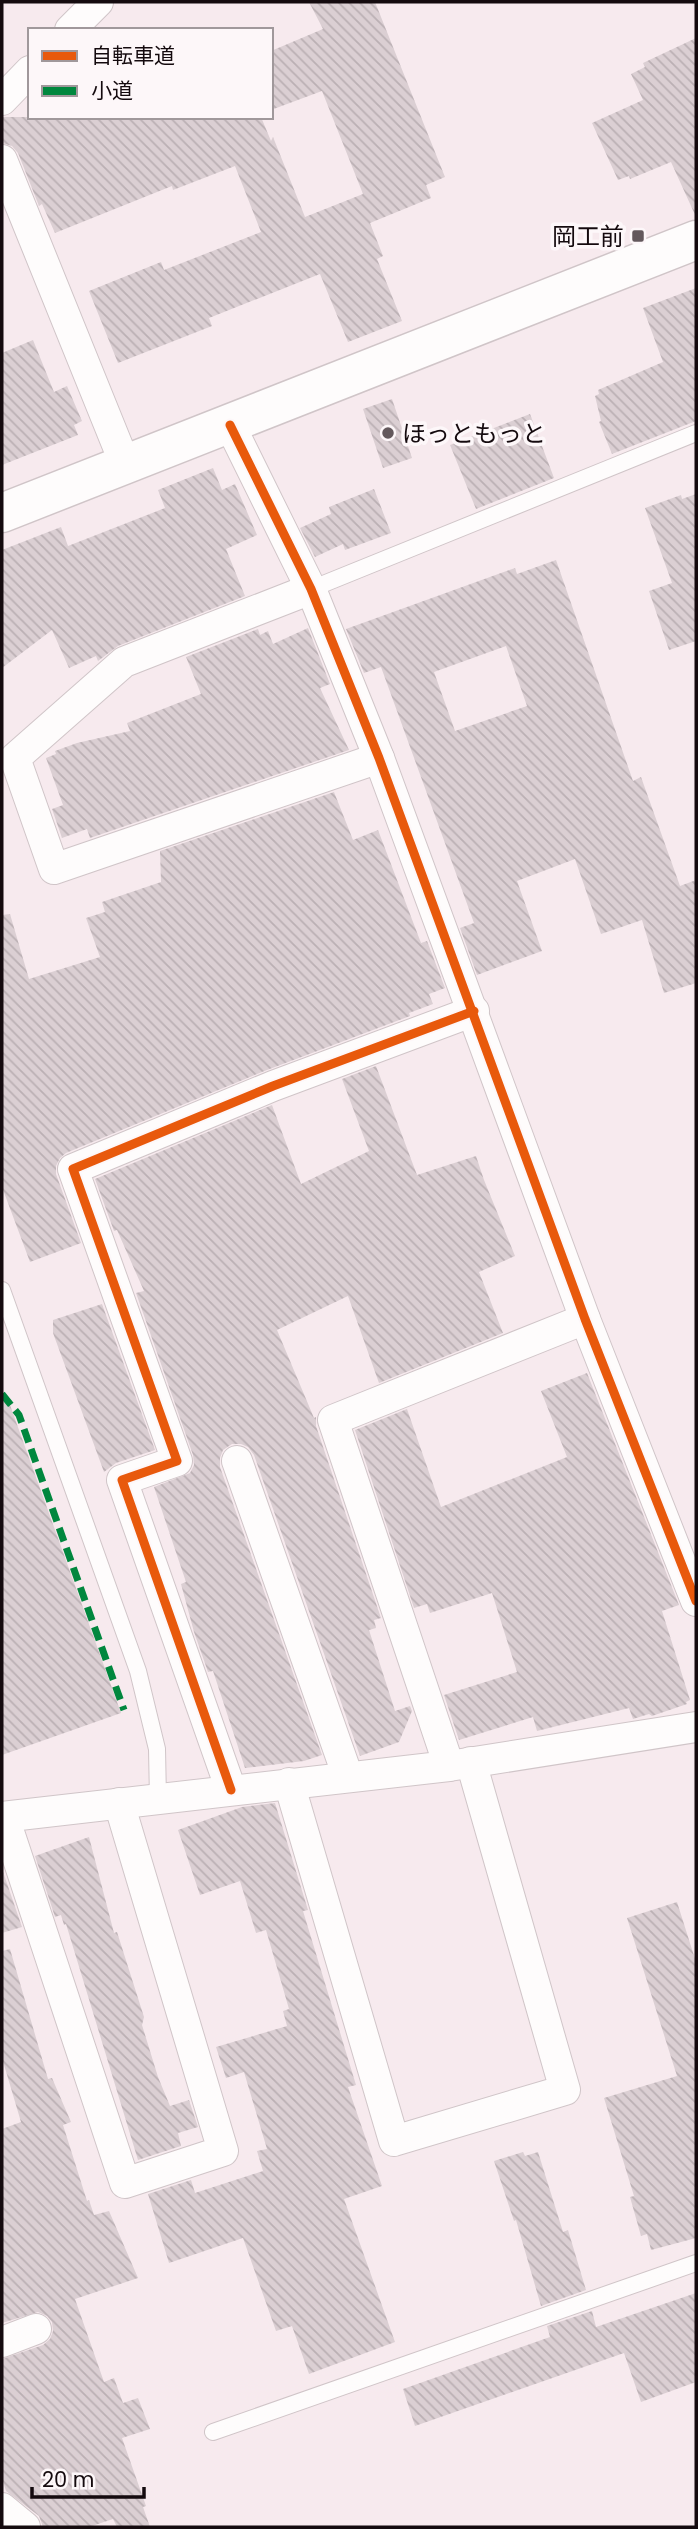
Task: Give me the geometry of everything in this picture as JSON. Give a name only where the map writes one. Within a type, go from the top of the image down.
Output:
[{"type":"street","points":[[72,28],[98,2]]},
{"type":"street","points":[[2,100],[28,73]]},
{"type":"street","points":[[2,160],[125,464]]},
{"type":"street","points":[[2,513],[696,240]]},
{"type":"street","points":[[230,425],[311,589],[379,758],[585,1319],[696,1601]]},
{"type":"street","points":[[311,589],[124,662],[15,758],[54,869],[379,758]]},
{"type":"street","points":[[231,1790],[122,1480],[177,1461],[73,1169],[273,1086],[474,1011]]},
{"type":"street","points":[[289,1783],[394,2141],[565,2090],[460,1764],[333,1420],[585,1319]]},
{"type":"street","points":[[237,1461],[348,1777]]},
{"type":"street","points":[[119,1803],[223,2151],[125,2183],[3,1817],[119,1803],[158,1799],[289,1783],[460,1764],[696,1727]]},
{"type":"street","points":[[2,2342],[36,2329]]},
{"type":"street","points":[[2,2508],[25,2527]]},
{"type":"lane","points":[[311,589],[696,433]]},
{"type":"lane","points":[[2,1290],[138,1671],[157,1749],[158,1799]]},
{"type":"lane","points":[[213,2432],[696,2263]]},
{"type":"building","points":[[309,2],[375,2],[445,177],[426,185],[431,198],[370,223],[383,256],[377,259],[402,321],[348,342],[320,274],[209,318],[212,326],[118,363],[89,291],[161,262],[164,270],[261,232],[235,166],[173,190],[172,186],[55,233],[42,204],[39,206],[18,153],[12,146],[2,143],[2,117],[262,119],[271,141],[273,137],[305,217],[363,194],[322,91],[273,109],[273,50],[323,29]]},
{"type":"building","points":[[696,38],[696,217],[671,162],[630,179],[629,176],[618,180],[592,123],[643,100],[631,74],[645,67],[643,63]]},
{"type":"building","points":[[696,288],[696,421],[612,454],[599,422],[601,421],[595,396],[599,394],[598,390],[663,362],[643,308]]},
{"type":"building","points":[[33,340],[54,392],[67,386],[82,421],[74,425],[78,435],[2,465],[2,353]]},
{"type":"building","name":"ほっともっと","points":[[392,399],[412,458],[383,468],[363,409]]},
{"type":"building","points":[[530,414],[554,478],[476,509],[450,445]]},
{"type":"building","points":[[213,468],[222,490],[235,484],[257,535],[226,549],[245,596],[118,646],[98,661],[96,656],[69,668],[52,630],[2,668],[2,550],[61,527],[68,546],[165,508],[158,490]]},
{"type":"building","points":[[374,489],[391,533],[345,550],[343,544],[315,557],[300,528],[331,514],[329,507]]},
{"type":"building","points":[[696,494],[696,641],[669,650],[649,591],[672,583],[645,508],[681,495],[682,499]]},
{"type":"building","points":[[556,560],[633,781],[641,777],[680,886],[696,880],[696,983],[664,993],[642,920],[601,934],[575,859],[517,881],[542,951],[477,975],[460,928],[474,923],[381,667],[364,673],[346,629],[515,568],[517,574]],"holes":[[[506,646],[527,706],[455,731],[434,672]]]},
{"type":"building","points":[[308,628],[330,684],[320,688],[349,750],[90,838],[87,829],[62,838],[52,809],[63,805],[46,758],[56,754],[55,751],[77,743],[130,731],[127,723],[201,694],[186,657],[258,629],[260,635],[268,631],[273,644]]},
{"type":"building","points":[[334,792],[353,840],[378,830],[421,943],[427,941],[445,988],[429,994],[433,1004],[409,1013],[410,1016],[267,1070],[66,1153],[56,1166],[56,1174],[81,1243],[30,1262],[2,1187],[2,915],[10,914],[29,979],[100,957],[86,918],[105,912],[102,902],[161,882],[160,851]]},
{"type":"building","points":[[376,1066],[417,1175],[476,1156],[515,1256],[479,1272],[503,1333],[379,1383],[348,1296],[277,1330],[314,1418],[316,1417],[316,1426],[381,1618],[374,1620],[376,1628],[369,1630],[395,1711],[410,1706],[412,1711],[399,1742],[360,1756],[254,1455],[248,1447],[232,1444],[223,1450],[220,1467],[322,1755],[304,1761],[245,1768],[213,1671],[208,1672],[194,1632],[181,1584],[186,1582],[154,1487],[190,1473],[194,1465],[193,1455],[136,1293],[144,1291],[117,1230],[114,1231],[95,1179],[272,1105],[301,1184],[369,1151],[342,1079]]},
{"type":"building","points":[[102,1304],[155,1450],[116,1463],[104,1472],[53,1333],[53,1320]]},
{"type":"building","points":[[587,1373],[679,1605],[662,1611],[690,1700],[687,1704],[652,1716],[649,1714],[633,1719],[629,1708],[537,1731],[533,1717],[459,1740],[444,1695],[517,1672],[492,1593],[430,1613],[427,1604],[414,1608],[355,1430],[407,1409],[441,1507],[567,1457],[541,1391]]},
{"type":"building","points":[[6,1394],[121,1713],[2,1755],[2,1395]]},
{"type":"building","points":[[275,1803],[308,1910],[303,1911],[356,2085],[348,2087],[382,2186],[344,2199],[395,2342],[309,2374],[292,2326],[276,2331],[243,2238],[169,2263],[148,2194],[191,2180],[195,2193],[263,2171],[257,2151],[267,2149],[244,2072],[226,2078],[216,2047],[287,2026],[283,2011],[289,2009],[266,1930],[256,1933],[240,1881],[200,1895],[178,1830],[242,1807]]},
{"type":"building","points":[[89,1837],[114,1933],[117,1932],[144,2017],[142,2025],[158,2077],[170,2106],[189,2100],[198,2127],[178,2133],[181,2146],[138,2160],[66,1924],[64,1925],[61,1915],[55,1917],[35,1856]]},
{"type":"building","points":[[2,1869],[22,1927],[2,1933]]},
{"type":"building","points":[[677,1902],[696,1962],[696,2238],[651,2250],[647,2234],[641,2236],[630,2197],[634,2196],[604,2098],[677,2076],[627,1918]]},
{"type":"building","points":[[10,1949],[48,2079],[52,2078],[71,2122],[63,2125],[87,2201],[89,2200],[94,2215],[109,2211],[138,2278],[75,2299],[104,2382],[114,2378],[123,2403],[138,2398],[150,2429],[122,2438],[146,2506],[143,2507],[150,2527],[117,2527],[113,2519],[89,2527],[43,2527],[39,2516],[6,2491],[2,2478],[2,2359],[43,2345],[50,2339],[53,2331],[52,2322],[38,2312],[2,2323],[2,2129],[21,2122],[2,2058],[2,1951]]},
{"type":"building","points":[[523,2152],[525,2156],[538,2152],[563,2232],[568,2230],[586,2290],[541,2306],[516,2220],[514,2221],[494,2161]]},
{"type":"building","points":[[696,2293],[696,2382],[641,2402],[624,2353],[415,2426],[403,2389],[550,2337],[547,2326],[592,2311],[596,2327]]},
{"type":"marked path","points":[[2,1394],[19,1415],[124,1710]]},
{"type":"cycle path","points":[[230,425],[311,589],[379,758],[585,1319],[696,1601]]},
{"type":"cycle path","points":[[231,1790],[122,1480],[177,1461],[73,1169],[273,1086],[474,1011]]},
{"type":"place","name":"岡工前","points":[[638,236]]},
{"type":"place","name":"ほっともっと","points":[[388,433]]}]
